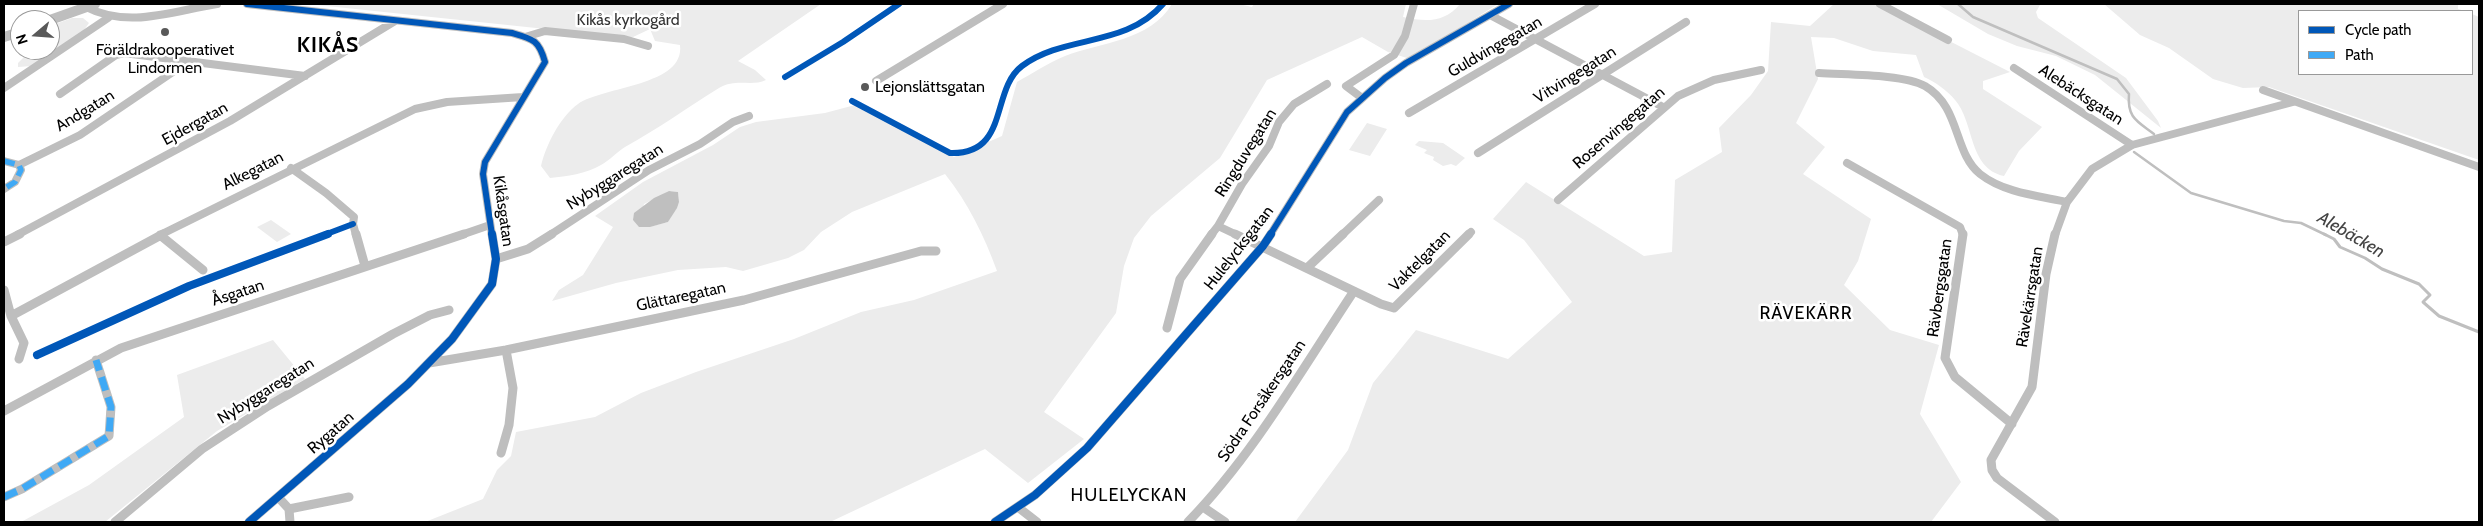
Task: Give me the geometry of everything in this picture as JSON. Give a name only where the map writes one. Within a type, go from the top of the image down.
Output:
[{"type":"street","points":[[4,88],[108,18],[138,18],[217,4]]},
{"type":"street","points":[[247,4],[512,33],[525,37],[537,33],[554,32],[624,39],[648,46]]},
{"type":"street","points":[[876,81],[1002,4]]},
{"type":"street","points":[[1362,98],[1346,86],[1348,83],[1392,59],[1400,50],[1414,4]]},
{"type":"street","name":"Hulelycksgatan","points":[[995,522],[1019,508],[1088,448],[1263,246],[1302,188],[1332,133],[1347,112],[1406,64],[1509,4]]},
{"type":"street","name":"Guldvingegatan","points":[[1409,114],[1595,4]]},
{"type":"street","points":[[1880,4],[1948,40]]},
{"type":"street","points":[[60,16],[90,5],[108,18]]},
{"type":"street","points":[[1490,15],[1663,106]]},
{"type":"street","name":"Ejdergatan","points":[[4,242],[204,136],[395,21]]},
{"type":"street","name":"Vitvingegatan","points":[[1478,153],[1686,22]]},
{"type":"street","name":"Kikåsgatan","points":[[429,363],[467,322],[487,292],[495,274],[496,259],[483,174],[485,162],[523,97],[539,75],[545,62],[541,48],[533,39],[525,37]]},
{"type":"street","points":[[60,94],[116,55],[124,53],[305,76]]},
{"type":"street","name":"Andgatan","points":[[19,164],[80,135],[189,61]]},
{"type":"street","name":"Alebäcksgatan","points":[[2014,68],[2132,146]]},
{"type":"street","name":"Rosenvingegatan","points":[[1558,200],[1663,106],[1696,86],[1714,80],[1761,70]]},
{"type":"street","points":[[1819,72],[1905,80],[1930,89],[1944,101],[1972,166],[1981,175],[2001,187],[2067,202]]},
{"type":"street","name":"Ringduvegatan","points":[[1167,328],[1170,324],[1170,313],[1177,286],[1218,226],[1242,184],[1269,146],[1278,122],[1294,104],[1327,84]]},
{"type":"street","points":[[2263,90],[2479,167]]},
{"type":"street","name":"Alkegatan","points":[[11,316],[160,235],[291,168],[418,108],[447,102],[523,97]]},
{"type":"street","name":"Rävekärrsgatan","points":[[2055,522],[1997,478],[1992,470],[1992,460],[2032,386],[2046,274],[2056,231],[2067,202],[2092,169],[2132,146],[2293,102]]},
{"type":"street","name":"Nybyggaregatan","points":[[496,259],[528,249],[649,170],[700,144],[733,122],[748,116]]},
{"type":"street","points":[[4,161],[19,164],[21,170],[15,182],[4,189]]},
{"type":"street","name":"Rävbergsgatan","points":[[1847,163],[1960,227],[1963,233],[1946,358],[1955,378],[2012,424]]},
{"type":"street","points":[[291,168],[326,192],[354,217],[353,224],[365,266]]},
{"type":"street","points":[[1308,267],[1379,200]]},
{"type":"street","name":"Åsgatan","points":[[4,410],[96,360],[158,334],[490,225]]},
{"type":"street","name":"Vaktelgatan","points":[[1218,226],[1394,308],[1471,232]]},
{"type":"street","points":[[160,235],[203,270]]},
{"type":"street","name":"Glättaregatan","points":[[429,363],[506,350],[744,300],[921,251],[936,251]]},
{"type":"street","points":[[4,290],[11,316],[24,343],[19,359]]},
{"type":"street","name":"Södra Forsåkersgatan","points":[[1188,522],[1204,507],[1250,447],[1354,291]]},
{"type":"street","name":"Nybyggaregatan","points":[[115,522],[202,449],[268,406],[393,334],[430,315],[449,310]]},
{"type":"street","points":[[501,453],[509,425],[513,393],[506,350]]},
{"type":"street","points":[[4,497],[27,486],[109,436],[112,426],[110,396],[96,360]]},
{"type":"street","name":"Rygatan","points":[[249,522],[408,384],[429,363]]},
{"type":"street","points":[[278,497],[289,509],[290,522]]},
{"type":"street","points":[[289,509],[349,497]]},
{"type":"street","points":[[1204,507],[1225,522]]},
{"type":"street","points":[[1019,508],[1037,522]]},
{"type":"green space","name":"Kikås kyrkogård","points":[[308,4],[821,4],[738,61],[755,70],[766,80],[755,83],[725,85],[625,147],[601,165],[583,173],[550,178],[541,166],[550,141],[565,116],[578,104],[590,98],[641,83],[657,77],[670,69],[678,59],[680,45],[655,41],[650,29],[631,38]]},
{"type":"green space","points":[[1172,4],[1239,4],[1252,7],[1254,4],[1406,4],[1403,17],[1434,20],[1448,15],[1460,4],[1498,4],[1410,59],[1388,52],[1362,37],[1267,80],[1220,158],[1151,216],[1134,238],[1124,266],[1116,313],[1044,412],[1084,439],[1028,483],[985,449],[830,522],[425,522],[483,499],[497,470],[511,456],[516,432],[595,417],[641,393],[794,339],[861,312],[914,300],[997,271],[975,220],[945,174],[852,212],[821,232],[804,250],[788,258],[743,271],[726,267],[678,270],[616,283],[552,301],[559,290],[583,275],[613,227],[595,216],[643,182],[713,145],[740,127],[756,122],[825,113],[855,105],[954,157],[1002,136],[1017,82],[1065,56],[1124,39],[1138,33],[1151,26],[1163,16]],"holes":[[[669,191],[678,192],[679,202],[668,222],[649,227],[639,227],[644,204]]]},
{"type":"green space","points":[[1834,4],[1877,4],[2010,72],[1983,81],[1983,89],[2042,127],[2019,151],[2004,176],[1992,171],[1984,164],[1978,155],[1966,120],[1955,100],[1937,84],[1924,77],[1916,55],[1873,51],[1834,38],[1811,37],[1818,79],[1796,123],[1825,147],[1803,174],[1871,219],[1858,261],[1844,285],[1890,330],[1939,345],[1920,414],[1961,482],[1931,522],[1295,522],[1348,450],[1373,383],[1416,330],[1508,359],[1572,302],[1524,240],[1493,219],[1526,182],[1644,256],[1672,252],[1675,180],[1722,152],[1719,128],[1751,95],[1768,71],[1771,22],[1810,26]]},
{"type":"green space","points":[[1937,4],[2040,5],[2036,12],[2038,18],[2126,78],[2158,121],[2161,128],[2095,75],[2056,56],[2017,46],[1988,34]]},
{"type":"green space","points":[[2104,4],[2458,4],[2458,9],[2462,10],[2298,10],[2298,75],[2473,75],[2473,14],[2479,17],[2479,160],[2269,87],[2243,88],[2213,79],[2169,48],[2140,35]]},
{"type":"green space","points":[[72,18],[83,18],[89,23],[84,30],[60,47],[60,22]]},
{"type":"green space","points":[[21,60],[41,60],[32,66],[18,67],[18,63]]},
{"type":"green space","points":[[1367,123],[1387,129],[1370,156],[1349,150]]},
{"type":"green space","points":[[1419,141],[1443,143],[1465,158],[1456,166],[1451,164],[1443,166],[1433,160],[1434,157],[1424,153],[1427,150],[1415,145]]},
{"type":"green space","points":[[271,220],[291,234],[277,242],[257,227]]},
{"type":"green space","points":[[273,340],[305,379],[217,431],[105,522],[21,522],[89,485],[184,417],[177,375]]},
{"type":"shaded area","points":[[669,191],[678,192],[679,202],[668,222],[650,227],[639,227],[633,220],[634,213],[654,198]]},
{"type":"waterway","name":"Alebäcken","points":[[1958,4],[1973,17],[2117,79],[2129,94],[2130,109],[2134,118],[2154,134]]},
{"type":"waterway","name":"Alebäcken","points":[[2134,152],[2191,193],[2284,221],[2301,223],[2326,235]]},
{"type":"waterway","name":"Alebäcken","points":[[2326,235],[2334,239],[2340,247],[2365,258],[2382,269],[2419,284],[2430,295],[2423,302],[2439,316],[2479,332]]},
{"type":"marked path","points":[[4,161],[19,165],[21,170],[15,182],[4,189]]},
{"type":"marked path","points":[[4,497],[22,489],[109,436],[112,416],[111,407],[96,360]]},
{"type":"cycle path","points":[[247,4],[512,33],[533,39],[541,48],[545,62],[539,75],[523,97],[485,162],[483,174],[496,259],[492,284],[478,306],[452,339],[408,384],[249,522]]},
{"type":"cycle path","points":[[785,77],[843,42],[899,4]]},
{"type":"cycle path","points":[[852,101],[950,153],[964,152],[978,145],[990,134],[1000,113],[1006,85],[1015,72],[1023,65],[1039,56],[1137,26],[1152,17],[1163,4]]},
{"type":"cycle path","points":[[995,522],[1035,495],[1087,448],[1263,246],[1301,187],[1332,133],[1347,112],[1385,78],[1406,63],[1509,4]]},
{"type":"cycle path","points":[[37,355],[189,286],[353,224]]},
{"type":"place","name":"Föräldrakooperativet Lindormen","points":[[165,32]]},
{"type":"place","name":"Lejonslättsgatan","points":[[865,87]]},
{"type":"district","name":"KIKÅS","points":[[328,46]]},
{"type":"district","name":"RÄVEKÄRR","points":[[1806,314]]},
{"type":"district","name":"HULELYCKAN","points":[[1129,496]]}]
